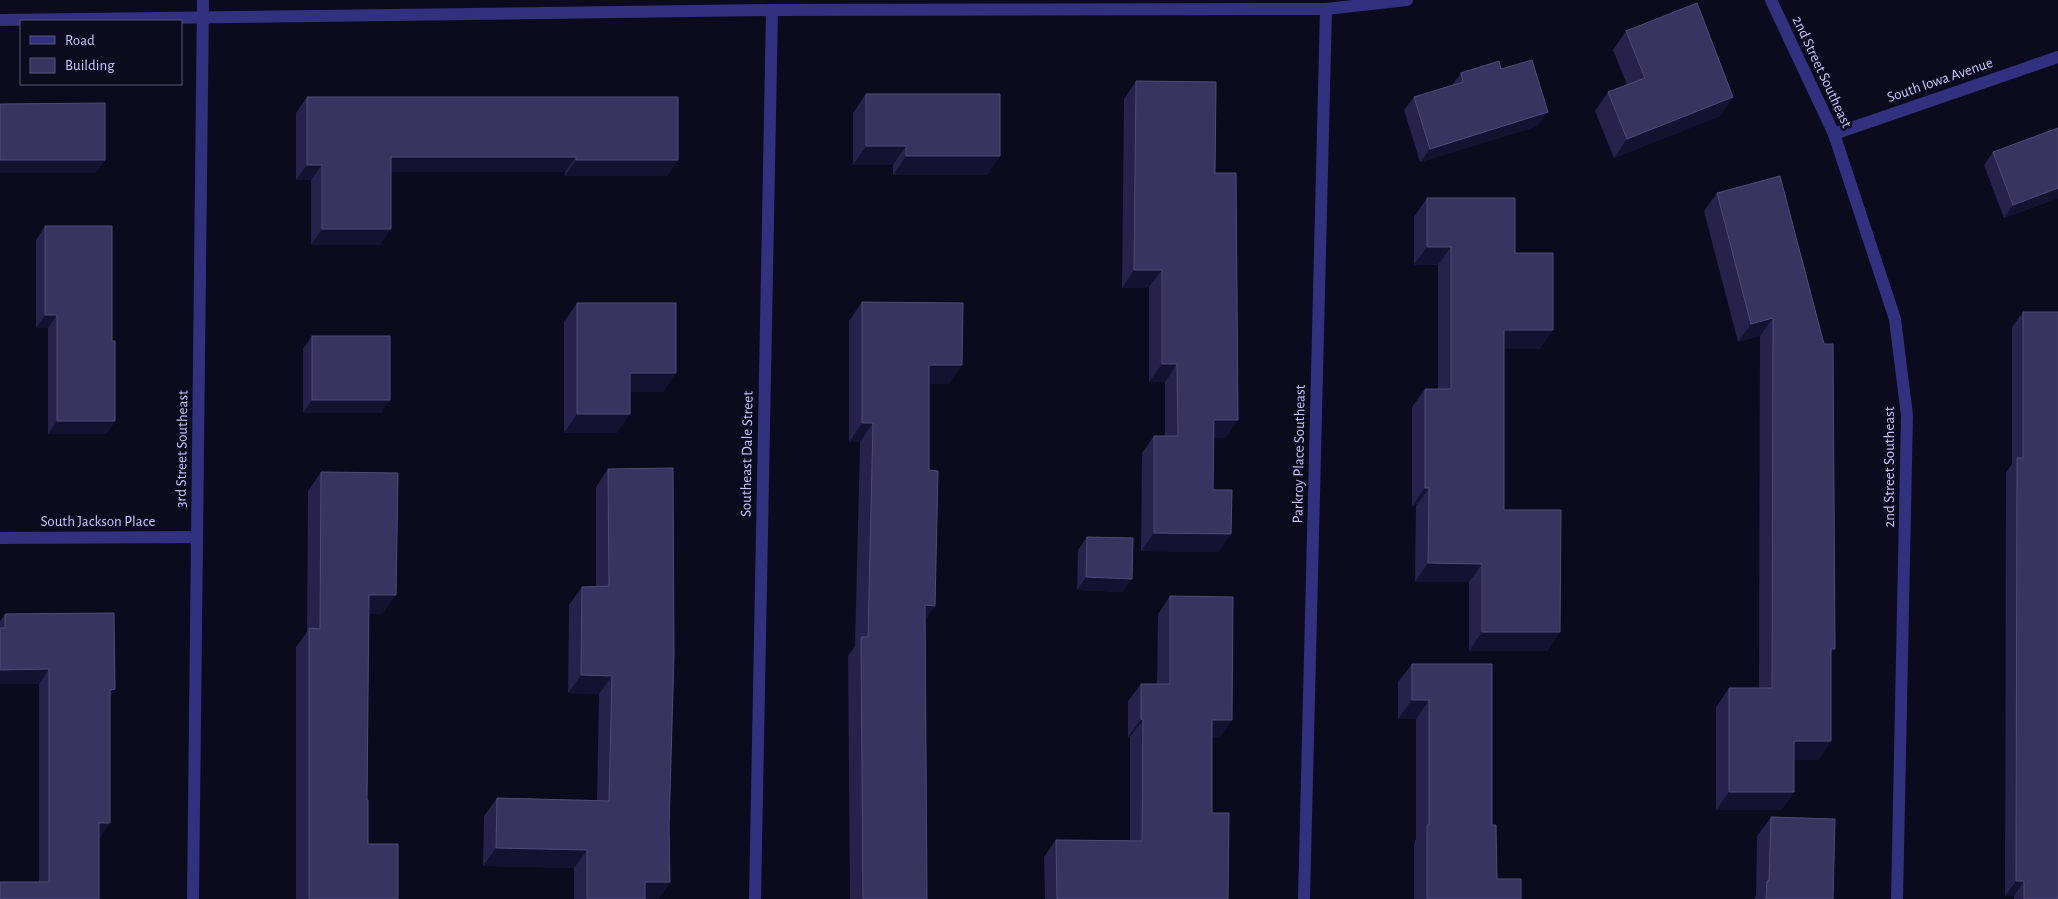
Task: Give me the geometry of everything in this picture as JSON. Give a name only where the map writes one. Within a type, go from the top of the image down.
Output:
[{"type":"street","name":"3rd Street Southeast","points":[[193,899],[203,0]]},
{"type":"street","points":[[0,20],[772,10],[1326,9],[1408,0]]},
{"type":"street","name":"2nd Street Southeast","points":[[1771,0],[1834,134],[1895,319],[1907,415],[1897,899]]},
{"type":"street","name":"Parkroy Place Southeast","points":[[1304,899],[1326,9]]},
{"type":"street","name":"Southeast Dale Street","points":[[755,899],[772,10]]},
{"type":"street","name":"South Iowa Avenue","points":[[1834,134],[2058,57]]},
{"type":"street","name":"South Jackson Place","points":[[0,538],[197,536]]},
{"type":"building","points":[[1697,3],[1733,97],[1627,139],[1608,92],[1645,78],[1626,31]]},
{"type":"building","points":[[1532,60],[1548,112],[1430,149],[1414,97],[1463,82],[1461,73],[1499,61],[1501,69]]},
{"type":"building","points":[[1136,81],[1216,82],[1215,173],[1236,173],[1238,420],[1214,420],[1213,490],[1232,490],[1231,534],[1154,533],[1154,436],[1178,436],[1177,364],[1162,364],[1162,270],[1134,270]]},
{"type":"building","points":[[866,94],[1000,94],[1000,156],[906,156],[906,146],[866,146]]},
{"type":"building","points":[[307,97],[678,97],[678,160],[576,160],[576,157],[391,157],[391,229],[322,229],[322,165],[307,165]]},
{"type":"building","points":[[105,103],[105,160],[0,160],[0,104]]},
{"type":"building","points":[[2058,128],[2058,188],[2013,205],[1993,152]]},
{"type":"building","points":[[1780,176],[1824,344],[1833,344],[1835,649],[1831,649],[1831,741],[1794,741],[1794,792],[1729,792],[1729,688],[1772,688],[1773,318],[1751,324],[1717,193]]},
{"type":"building","points":[[1427,198],[1515,198],[1515,253],[1553,253],[1553,330],[1504,330],[1504,510],[1561,510],[1560,632],[1482,632],[1482,564],[1428,563],[1429,488],[1425,488],[1425,389],[1451,389],[1451,247],[1427,247]]},
{"type":"building","points":[[45,226],[112,226],[112,341],[115,341],[115,421],[57,421],[57,315],[45,315]]},
{"type":"building","points":[[862,302],[963,303],[962,365],[929,365],[929,470],[938,471],[935,606],[925,605],[927,899],[863,899],[861,637],[868,637],[873,423],[862,423]]},
{"type":"building","points":[[577,303],[676,303],[676,373],[630,373],[630,414],[577,414]]},
{"type":"building","points":[[2023,312],[2058,312],[2058,899],[2024,899],[2024,881],[2016,881],[2017,458],[2023,458]]},
{"type":"building","points":[[312,336],[390,336],[390,400],[312,400]]},
{"type":"building","points":[[673,468],[674,654],[669,828],[670,882],[645,882],[645,899],[587,899],[587,850],[496,848],[497,798],[609,801],[612,676],[581,675],[582,587],[609,586],[608,469]]},
{"type":"building","points":[[321,472],[398,473],[396,595],[369,595],[367,800],[368,844],[398,844],[398,899],[309,899],[309,628],[320,629]]},
{"type":"building","points":[[1087,537],[1133,538],[1132,579],[1086,577]]},
{"type":"building","points":[[1170,596],[1233,597],[1232,720],[1212,720],[1212,813],[1229,813],[1228,899],[1057,899],[1056,840],[1142,841],[1143,720],[1141,719],[1141,684],[1170,684]]},
{"type":"building","points":[[114,613],[115,689],[110,690],[110,823],[99,823],[99,899],[0,899],[0,882],[49,882],[49,669],[0,670],[0,628],[5,628],[5,614]]},
{"type":"building","points":[[1412,664],[1492,664],[1492,825],[1496,825],[1497,879],[1521,879],[1521,899],[1427,899],[1429,700],[1412,700]]},
{"type":"building","points":[[1771,817],[1835,819],[1833,899],[1766,899],[1767,881],[1769,881]]}]
